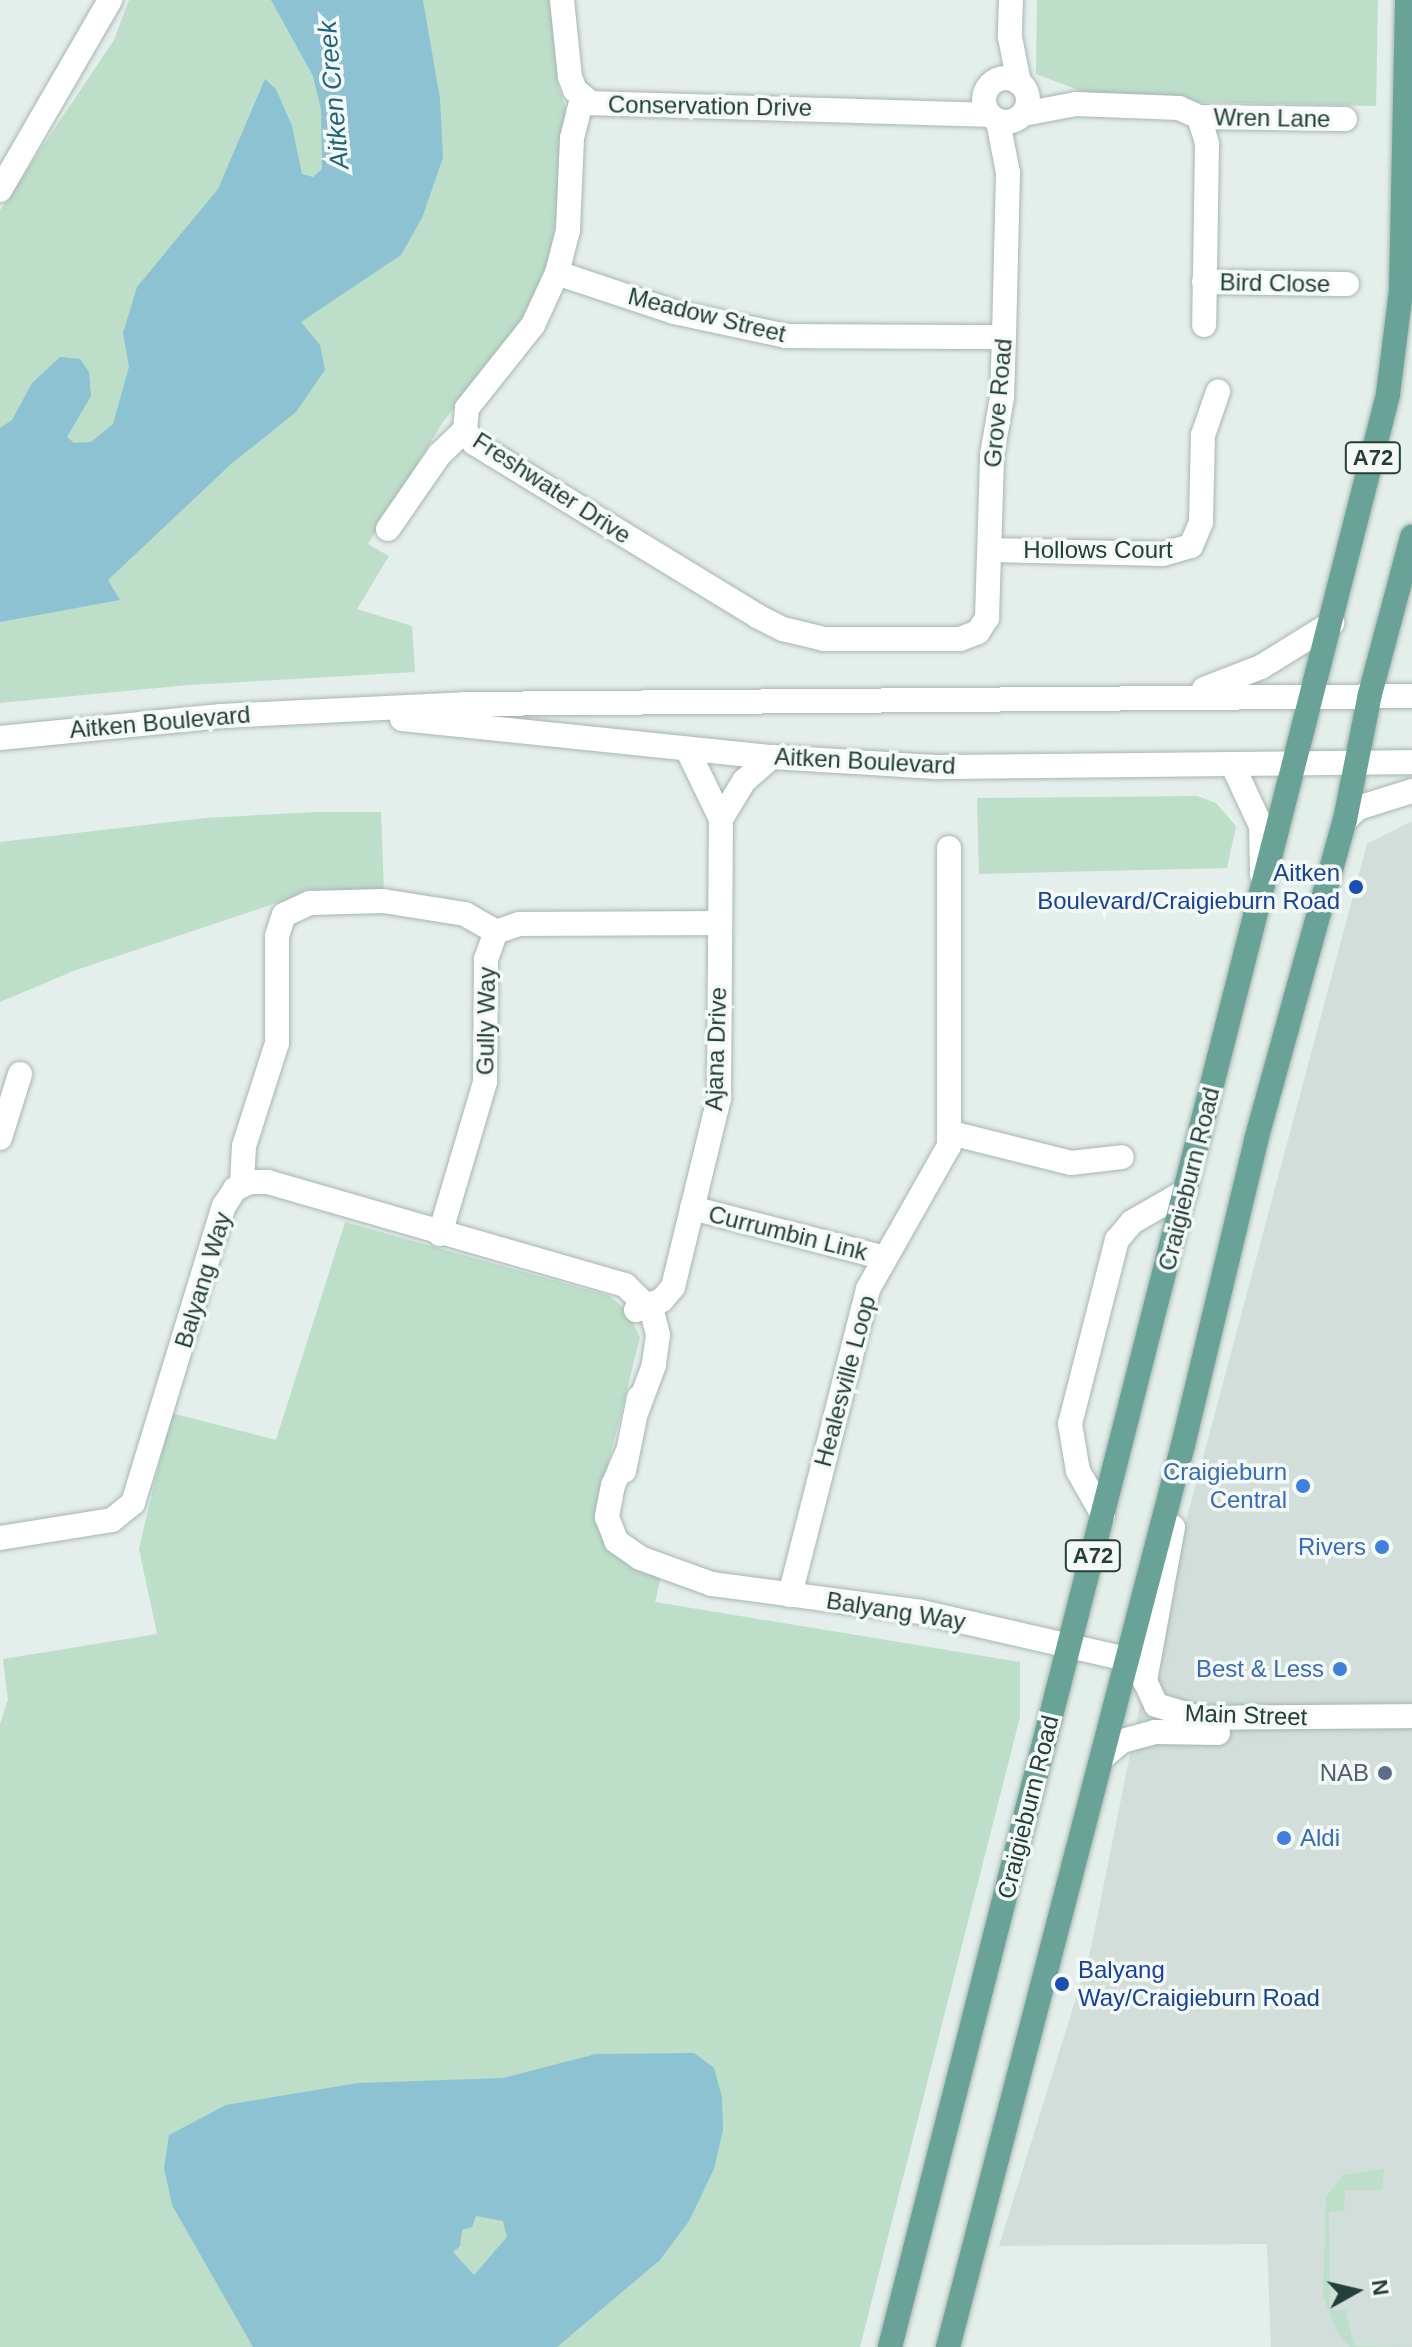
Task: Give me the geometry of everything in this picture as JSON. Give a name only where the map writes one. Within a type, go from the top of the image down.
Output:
[{"type":"main road","name":"Craigieburn Road","points":[[890,2347],[1332,623],[1397,337],[1407,0]]},
{"type":"main road","name":"A72","points":[[948,2347],[1183,1445],[1256,1140],[1345,820],[1370,694],[1412,537]]},
{"type":"street","points":[[0,190],[110,0]]},
{"type":"street","name":"Conservation Drive","points":[[562,0],[570,77],[582,98],[606,105],[942,111],[1008,101],[1076,104]]},
{"type":"street","name":"Grove Road","points":[[978,632],[987,618],[992,455],[1002,397],[1011,0]]},
{"type":"street","name":"Freshwater Drive","points":[[582,98],[572,138],[570,217],[557,273],[533,325],[467,408],[465,430],[482,448],[783,629],[824,639],[960,639],[978,632]]},
{"type":"street","name":"Wren Lane","points":[[1076,104],[1179,108],[1199,117],[1345,119]]},
{"type":"street","points":[[1199,117],[1207,144],[1204,325]]},
{"type":"street","name":"Meadow Street","points":[[557,273],[674,312],[786,336],[1004,337]]},
{"type":"street","name":"Bird Close","points":[[1204,282],[1347,284]]},
{"type":"street","name":"Hollows Court","points":[[990,550],[1163,554],[1191,546],[1201,522],[1203,435],[1218,392]]},
{"type":"street","points":[[388,529],[439,455],[465,430]]},
{"type":"street","points":[[1186,695],[1261,667],[1332,623]]},
{"type":"street","name":"Aitken Boulevard","points":[[0,738],[320,710],[1186,695],[1412,696]]},
{"type":"street","name":"Aitken Boulevard","points":[[320,710],[772,757],[936,767],[1412,762]]},
{"type":"street","name":"Ajana Drive","points":[[643,1305],[674,1274],[719,1098],[721,819],[687,749]]},
{"type":"street","name":"Ajana Drive","points":[[721,819],[744,781],[772,757]]},
{"type":"street","points":[[1232,764],[1261,826],[1262,889]]},
{"type":"street","points":[[1345,820],[1358,808],[1412,791]]},
{"type":"street","name":"Healesville Loop","points":[[790,1595],[868,1289],[939,1171],[951,1133],[949,848]]},
{"type":"street","points":[[496,932],[465,914],[383,901],[310,903],[290,910],[277,936],[277,1043],[244,1146],[252,1182],[591,1278],[643,1305]]},
{"type":"street","name":"Gully Way","points":[[440,1234],[485,1082],[486,959],[496,932],[519,924],[718,923]]},
{"type":"street","points":[[0,1138],[12,1079]]},
{"type":"street","points":[[951,1133],[1071,1163],[1122,1157]]},
{"type":"street","name":"Balyang Way","points":[[0,1538],[112,1520],[133,1503],[224,1206],[252,1182]]},
{"type":"street","points":[[1103,1515],[1071,1452],[1074,1408],[1117,1240],[1132,1222],[1186,1191]]},
{"type":"street","name":"Currumbin Link","points":[[692,1208],[885,1258]]},
{"type":"street","name":"Balyang Way","points":[[643,1305],[647,1337],[637,1411],[626,1455],[620,1522],[628,1537],[666,1566],[712,1584],[921,1612],[1127,1659]]},
{"type":"street","name":"Main Street","points":[[1183,1445],[1145,1681],[1156,1705],[1199,1718],[1412,1716]]},
{"type":"street","name":"Main Street","points":[[1103,1757],[1122,1741],[1155,1732],[1412,1731]]},
{"type":"shaded area","name":"Craigieburn Central","points":[[1412,821],[1412,2347],[1271,2347],[1267,2244],[999,2246],[1090,1953],[1149,1660],[1367,844]]},
{"type":"green space","points":[[129,0],[551,0],[559,89],[567,111],[555,248],[525,319],[443,422],[368,544],[389,556],[357,609],[412,626],[415,672],[189,685],[0,703],[0,210],[114,40]]},
{"type":"green space","points":[[1037,0],[1378,0],[1376,106],[1105,100],[1036,74]]},
{"type":"green space","points":[[1197,796],[1216,803],[1236,826],[1227,868],[979,874],[977,798]]},
{"type":"green space","points":[[381,812],[384,892],[300,895],[76,970],[0,1002],[0,842],[205,818]]},
{"type":"green space","points":[[345,1222],[610,1296],[629,1313],[640,1338],[602,1488],[602,1523],[661,1577],[655,1602],[1020,1662],[1020,1717],[860,2347],[0,2347],[0,1724],[8,1700],[3,1659],[157,1634],[139,1549],[171,1413],[276,1440]]},
{"type":"green space","points":[[1384,2169],[1382,2190],[1345,2190],[1344,2211],[1329,2212],[1330,2310],[1346,2310],[1354,2346],[1412,2347],[1350,2347],[1337,2331],[1323,2296],[1326,2197],[1343,2175]]},
{"type":"water","name":"Aitken Creek","points":[[271,0],[423,0],[440,99],[443,158],[422,218],[401,255],[301,322],[320,345],[325,370],[296,412],[230,465],[108,580],[120,600],[0,622],[0,428],[12,420],[32,383],[60,357],[80,359],[89,372],[91,396],[67,437],[74,443],[91,442],[113,424],[129,367],[123,333],[137,287],[218,189],[265,79],[276,89],[292,126],[302,174],[313,177],[322,169],[321,109],[313,76]]},
{"type":"water","points":[[694,2053],[714,2068],[722,2097],[723,2130],[714,2169],[689,2221],[660,2260],[557,2347],[253,2347],[172,2205],[164,2168],[169,2135],[226,2105],[358,2083],[503,2078],[596,2054]],"holes":[[[476,2216],[503,2221],[507,2237],[474,2275],[453,2252],[460,2246],[462,2230],[472,2227]]]},
{"type":"place","name":"Aitken Boulevard/Craigieburn Road","points":[[1356,887]]},
{"type":"place","name":"Craigieburn Central","points":[[1303,1486]]},
{"type":"place","name":"Rivers","points":[[1382,1547]]},
{"type":"place","name":"Best & Less","points":[[1340,1669]]},
{"type":"place","name":"NAB","points":[[1385,1773]]},
{"type":"place","name":"Aldi","points":[[1284,1838]]},
{"type":"place","name":"Balyang Way/Craigieburn Road","points":[[1062,1984]]}]
